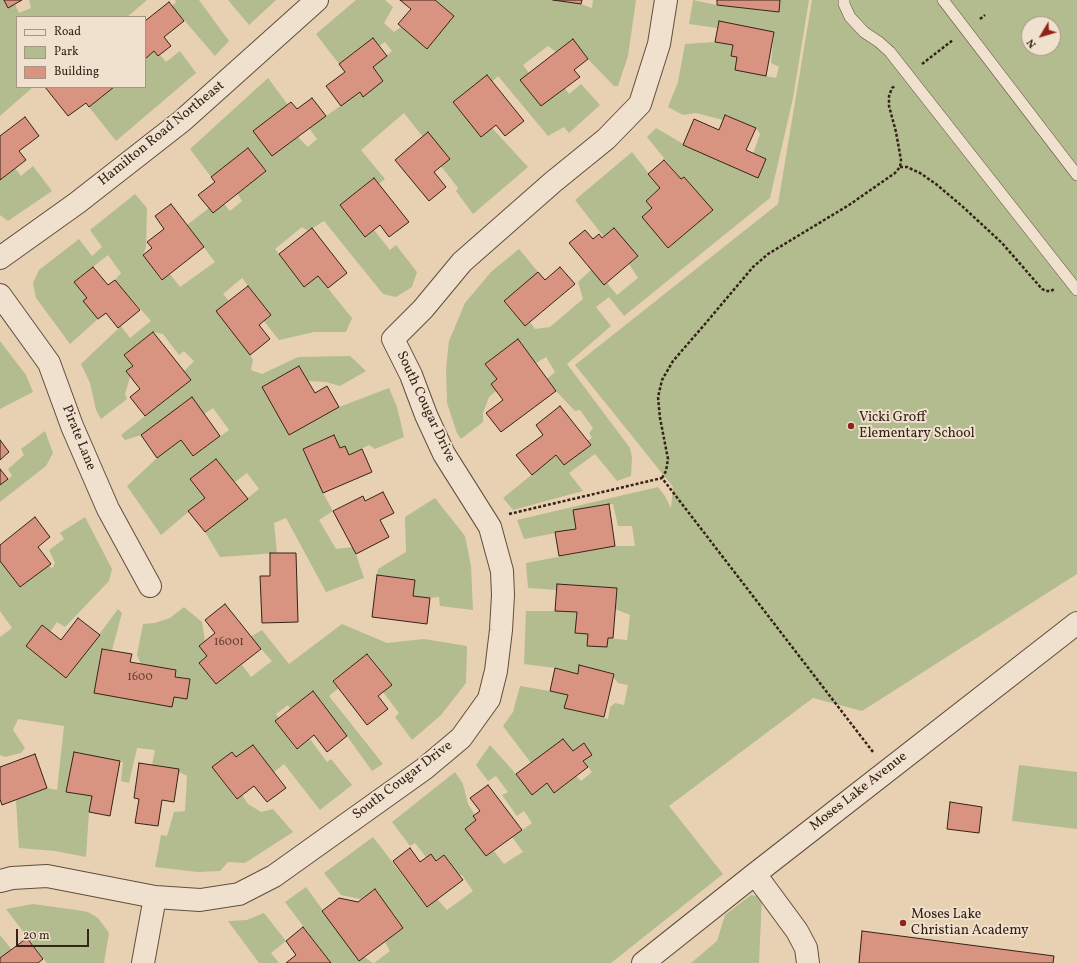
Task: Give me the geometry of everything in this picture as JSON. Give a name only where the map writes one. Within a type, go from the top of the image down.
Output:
[{"type":"street","name":"Hamilton Road Northeast","points":[[0,258],[76,203],[182,121],[316,0]]},
{"type":"street","name":"South Cougar Drive","points":[[0,881],[12,878],[47,876],[155,897],[200,900],[239,894],[274,876],[424,769],[461,738],[489,699],[496,671],[501,630],[503,595],[502,571],[490,527],[444,454],[426,415],[411,375],[393,339],[423,309],[462,262],[553,182],[606,139],[640,104],[659,44],[666,0]]},
{"type":"street","name":"Pirate Lane","points":[[0,295],[49,363],[72,426],[108,509],[150,586]]},
{"type":"street","name":"Moses Lake Avenue","points":[[643,963],[754,874],[1077,623]]},
{"type":"street","points":[[754,874],[797,931],[806,948],[808,963]]},
{"type":"street","points":[[143,963],[155,897]]},
{"type":"lane","points":[[844,0],[844,4],[850,17],[864,32],[879,42],[890,52],[1077,290]]},
{"type":"lane","points":[[942,0],[1077,175]]},
{"type":"path","points":[[510,514],[662,478],[666,471],[668,459],[660,418],[658,397],[662,380],[673,361],[752,267],[768,254],[849,205],[895,173],[900,167],[901,160],[889,106],[888,96],[892,88],[985,15]]},
{"type":"path","points":[[900,167],[907,167],[920,173],[962,206],[1002,243],[1046,291],[1051,291],[1068,279]]},
{"type":"path","points":[[662,478],[888,770]]},
{"type":"green space","points":[[0,0],[4,0],[8,8],[15,4],[19,13],[31,8],[29,0],[147,0],[128,16],[16,16],[16,88],[32,88],[0,116]]},
{"type":"green space","points":[[175,0],[199,0],[229,41],[215,56],[172,6],[176,2]]},
{"type":"green space","points":[[228,0],[276,0],[249,25]]},
{"type":"green space","points":[[356,0],[385,0],[393,7],[384,23],[394,32],[401,27],[427,49],[454,16],[435,0],[553,0],[581,4],[592,8],[593,0],[636,0],[628,56],[618,86],[614,86],[588,59],[573,39],[556,52],[548,46],[523,65],[529,73],[521,80],[541,106],[565,88],[569,94],[581,84],[600,105],[569,133],[564,127],[548,136],[498,76],[492,82],[487,75],[453,102],[481,137],[492,128],[528,167],[473,214],[456,191],[458,188],[441,166],[428,132],[423,137],[404,113],[361,150],[385,179],[379,184],[374,178],[340,205],[365,237],[374,230],[390,250],[396,245],[417,272],[412,287],[396,297],[383,294],[324,221],[308,231],[302,227],[275,249],[304,287],[318,276],[352,318],[346,332],[314,332],[279,340],[264,321],[271,315],[242,278],[223,294],[229,301],[216,311],[253,360],[251,370],[262,374],[298,357],[350,356],[366,371],[340,386],[326,382],[308,381],[299,366],[262,387],[289,435],[339,407],[389,388],[397,407],[404,437],[375,449],[369,445],[349,455],[345,446],[340,448],[334,435],[303,449],[333,511],[319,520],[336,549],[352,547],[356,554],[364,578],[326,592],[286,518],[274,523],[277,553],[220,557],[205,532],[259,489],[247,473],[235,482],[216,459],[190,479],[205,498],[161,535],[127,486],[157,458],[181,440],[193,456],[229,430],[213,408],[204,414],[192,397],[141,435],[125,440],[121,435],[191,380],[184,371],[194,361],[184,351],[179,355],[163,334],[153,332],[124,355],[133,366],[126,371],[130,377],[125,394],[127,399],[101,419],[96,410],[90,383],[81,364],[121,326],[130,338],[151,321],[115,280],[121,273],[108,255],[74,282],[87,298],[83,301],[98,319],[70,344],[36,298],[33,283],[39,270],[79,239],[92,256],[102,247],[90,230],[135,194],[147,208],[146,247],[143,255],[161,280],[170,274],[180,287],[215,262],[187,225],[209,208],[213,213],[224,204],[230,211],[242,201],[237,193],[266,170],[248,148],[211,177],[190,149],[268,78],[288,105],[254,131],[272,156],[298,137],[308,147],[317,139],[309,128],[360,92],[363,96],[383,81],[373,67],[392,51],[385,42],[379,46],[373,38],[339,64],[316,34]]},
{"type":"green space","points":[[693,0],[717,5],[778,12],[780,0],[809,0],[793,98],[770,198],[624,316],[609,297],[596,307],[611,326],[567,364],[630,448],[632,457],[631,476],[617,481],[595,454],[569,473],[583,491],[513,510],[503,498],[556,455],[564,465],[590,445],[587,441],[592,438],[589,433],[593,428],[580,410],[575,411],[547,379],[555,372],[546,357],[536,363],[518,339],[485,364],[497,379],[491,384],[496,391],[489,397],[483,413],[483,422],[461,439],[457,433],[447,403],[446,368],[449,341],[465,303],[491,272],[519,249],[538,272],[504,302],[525,326],[530,322],[535,329],[550,327],[583,299],[578,282],[592,269],[617,295],[638,278],[629,264],[638,256],[604,237],[575,200],[632,152],[660,188],[646,201],[652,208],[668,248],[712,211],[684,177],[681,179],[647,137],[656,128],[685,145],[758,178],[766,160],[753,154],[760,134],[756,128],[726,115],[723,120],[696,113],[683,115],[668,107],[678,82],[685,44],[715,42],[733,45],[731,56],[737,57],[735,70],[776,78],[779,67],[771,63],[774,32],[719,21],[717,28],[689,24]]},
{"type":"green space","name":"Vicki Groff Elementary School","points":[[812,0],[1077,0],[1077,574],[862,711],[813,698],[669,806],[723,874],[611,963],[374,963],[390,951],[385,942],[403,928],[375,889],[361,899],[341,895],[324,873],[373,837],[427,907],[437,899],[447,910],[473,891],[462,875],[460,875],[444,855],[436,861],[431,854],[426,857],[415,843],[410,846],[392,822],[455,772],[463,784],[468,804],[475,815],[473,816],[476,820],[466,829],[486,856],[494,851],[504,864],[523,852],[512,837],[532,823],[524,811],[517,816],[502,795],[508,792],[496,776],[488,781],[476,765],[490,745],[516,774],[532,795],[547,783],[554,793],[576,776],[581,781],[592,772],[583,761],[592,755],[584,743],[573,751],[531,763],[503,726],[513,712],[520,686],[568,695],[565,708],[608,719],[610,707],[615,703],[624,705],[628,685],[618,683],[613,677],[614,673],[580,666],[578,674],[555,668],[524,664],[526,611],[577,612],[575,633],[588,634],[607,647],[608,638],[627,640],[630,615],[615,609],[617,588],[557,584],[557,590],[528,588],[526,563],[615,546],[635,546],[632,526],[618,526],[613,504],[573,510],[576,529],[524,539],[517,520],[658,487],[665,496],[671,508],[673,487],[575,365],[778,204]]},
{"type":"green space","points":[[154,51],[166,62],[180,51],[196,73],[116,141],[89,107],[113,88],[146,88],[146,58]]},
{"type":"green space","points":[[33,166],[52,191],[8,221],[0,215],[0,180],[15,168],[21,176]]},
{"type":"green space","points":[[0,341],[26,375],[33,392],[0,409]]},
{"type":"green space","points":[[45,431],[53,453],[46,466],[0,502],[0,485],[12,476],[8,469],[24,455],[21,449]]},
{"type":"green space","points":[[435,498],[465,536],[471,566],[473,610],[440,606],[439,597],[430,598],[413,596],[415,580],[377,575],[378,569],[406,552],[405,517]]},
{"type":"green space","points":[[85,517],[112,569],[109,581],[65,627],[57,622],[50,632],[42,625],[26,646],[67,678],[118,609],[122,613],[112,650],[102,649],[94,693],[187,699],[190,679],[175,677],[176,670],[141,664],[137,655],[143,624],[155,623],[170,618],[184,607],[202,622],[205,641],[199,646],[207,656],[199,663],[216,684],[242,665],[251,677],[272,661],[250,637],[262,630],[289,664],[342,624],[387,643],[424,639],[467,646],[466,683],[441,715],[412,740],[395,717],[399,713],[383,692],[392,685],[368,654],[333,680],[339,688],[329,696],[383,764],[372,771],[313,691],[290,709],[288,705],[276,714],[279,718],[275,721],[296,749],[310,739],[327,762],[331,759],[352,785],[320,810],[284,764],[274,772],[253,745],[236,757],[232,752],[212,767],[236,799],[242,795],[248,804],[261,812],[273,809],[293,832],[245,863],[228,862],[220,871],[198,872],[155,867],[161,835],[167,836],[174,812],[185,811],[187,776],[179,772],[179,769],[152,765],[155,750],[137,748],[129,783],[121,781],[123,762],[74,753],[66,792],[92,796],[89,812],[86,857],[55,851],[19,848],[16,800],[47,788],[57,790],[64,726],[18,719],[13,730],[25,748],[21,753],[5,757],[0,755],[0,637],[12,628],[0,611],[0,561],[20,587],[48,566],[53,568],[55,563],[49,550],[64,539],[60,533]]},
{"type":"green space","points":[[1019,765],[1077,772],[1077,829],[1012,821]]},
{"type":"green space","points":[[306,887],[359,960],[364,957],[373,963],[331,963],[285,902]]},
{"type":"green space","points":[[751,895],[762,897],[759,963],[691,963],[717,941],[725,915]]},
{"type":"green space","points":[[33,904],[88,912],[98,918],[109,933],[104,963],[47,963],[6,909]]},
{"type":"green space","points":[[264,913],[286,941],[271,953],[279,963],[259,963],[228,921],[247,920]]},
{"type":"green space","points":[[0,935],[12,950],[0,958]]},
{"type":"building","points":[[4,0],[22,0],[8,8]]},
{"type":"building","points":[[400,0],[435,0],[454,16],[427,49],[398,24],[411,9]]},
{"type":"building","points":[[553,0],[582,0],[581,4]]},
{"type":"building","points":[[717,0],[780,0],[779,12],[717,5]]},
{"type":"building","points":[[169,2],[184,21],[164,37],[171,46],[158,56],[154,51],[146,58],[146,20]]},
{"type":"building","points":[[719,21],[774,32],[766,76],[735,70],[737,57],[731,56],[733,45],[715,42]]},
{"type":"building","points":[[373,38],[387,56],[373,67],[383,81],[363,97],[360,92],[341,106],[326,86],[345,72],[339,64]]},
{"type":"building","points":[[573,39],[588,59],[574,70],[580,77],[541,106],[520,80]]},
{"type":"building","points":[[487,75],[524,121],[505,136],[496,125],[481,137],[453,102]]},
{"type":"building","points":[[46,88],[113,88],[89,107],[86,103],[68,116]]},
{"type":"building","points":[[312,98],[326,116],[272,156],[253,131],[291,102],[297,109]]},
{"type":"building","points":[[725,115],[756,128],[746,150],[766,159],[758,178],[683,145],[694,119],[719,130]]},
{"type":"building","points":[[25,117],[39,136],[19,151],[26,160],[0,180],[0,136]]},
{"type":"building","points":[[428,132],[450,159],[434,172],[446,187],[429,201],[395,160]]},
{"type":"building","points":[[248,148],[266,171],[213,213],[198,195],[215,182],[211,177]]},
{"type":"building","points":[[664,160],[681,179],[684,177],[713,210],[668,248],[642,217],[652,208],[646,201],[660,188],[648,174]]},
{"type":"building","points":[[374,178],[409,222],[389,237],[380,225],[365,237],[340,205]]},
{"type":"building","points":[[171,204],[204,247],[162,280],[143,255],[152,248],[147,242],[164,229],[155,216]]},
{"type":"building","points":[[312,228],[347,273],[328,288],[318,276],[304,287],[279,254]]},
{"type":"building","points":[[614,228],[638,256],[604,285],[569,243],[585,230],[593,239],[599,234],[602,238]]},
{"type":"building","points":[[93,267],[108,285],[115,280],[140,310],[118,328],[106,313],[98,319],[83,301],[87,298],[74,282]]},
{"type":"building","points":[[560,267],[575,284],[525,326],[504,301],[538,272],[545,280]]},
{"type":"building","points":[[248,286],[271,315],[259,325],[270,339],[250,355],[216,311]]},
{"type":"building","points":[[153,332],[191,380],[145,416],[130,397],[140,389],[126,371],[133,366],[124,355]]},
{"type":"building","points":[[518,339],[556,391],[501,432],[486,413],[503,400],[491,384],[497,379],[485,364]]},
{"type":"building","points":[[299,366],[315,393],[327,386],[339,407],[289,435],[262,387]]},
{"type":"building","points":[[192,397],[220,436],[193,456],[181,440],[157,458],[141,435]]},
{"type":"building","points":[[560,406],[591,445],[564,465],[556,455],[532,475],[516,455],[543,435],[536,425]]},
{"type":"building","points":[[334,435],[340,448],[345,446],[349,455],[362,449],[372,472],[323,493],[303,449]]},
{"type":"building","points":[[0,440],[9,452],[0,460]]},
{"type":"building","points":[[216,459],[248,499],[205,532],[188,511],[205,498],[190,479]]},
{"type":"building","points":[[0,469],[8,479],[0,485]]},
{"type":"building","points":[[383,492],[394,513],[380,520],[389,537],[356,554],[333,511],[363,496],[365,501]]},
{"type":"building","points":[[609,504],[615,546],[559,556],[555,532],[576,529],[573,510]]},
{"type":"building","points":[[35,517],[50,537],[38,547],[51,564],[20,587],[0,561],[0,545]]},
{"type":"building","points":[[270,553],[296,553],[298,622],[262,623],[260,576],[270,576]]},
{"type":"building","points":[[377,575],[415,580],[413,596],[430,598],[427,624],[372,617]]},
{"type":"building","points":[[557,584],[617,588],[613,638],[608,638],[607,647],[587,646],[588,634],[575,633],[577,612],[555,611]]},
{"type":"building","points":[[225,604],[261,649],[216,684],[199,663],[207,656],[199,646],[215,633],[205,620]]},
{"type":"building","points":[[78,618],[100,635],[66,678],[26,646],[42,625],[61,640]]},
{"type":"building","points":[[102,649],[132,654],[130,662],[176,670],[175,677],[190,679],[187,699],[174,697],[172,707],[94,693]]},
{"type":"building","points":[[367,654],[392,685],[378,696],[388,709],[367,725],[333,681]]},
{"type":"building","points":[[579,665],[614,674],[604,717],[564,708],[568,695],[550,691],[555,668],[578,674]]},
{"type":"building","points":[[313,691],[347,736],[327,752],[314,735],[297,749],[275,721]]},
{"type":"building","points":[[563,739],[573,751],[584,743],[592,755],[583,761],[588,767],[554,793],[547,783],[532,795],[516,774]]},
{"type":"building","points":[[253,745],[286,788],[267,802],[254,786],[237,799],[212,767],[232,752],[236,757]]},
{"type":"building","points":[[74,752],[120,761],[110,816],[89,812],[92,796],[66,792]]},
{"type":"building","points":[[35,754],[47,788],[2,805],[0,799],[0,767]]},
{"type":"building","points":[[139,763],[179,769],[174,802],[162,800],[158,826],[135,823],[139,799],[134,798]]},
{"type":"building","points":[[488,785],[522,830],[486,856],[465,829],[476,820],[473,816],[480,811],[470,798]]},
{"type":"building","points":[[950,802],[982,807],[979,833],[947,829]]},
{"type":"building","points":[[410,848],[420,862],[431,854],[436,861],[444,855],[463,880],[427,907],[393,861]]},
{"type":"building","points":[[375,889],[403,928],[359,961],[322,911],[339,898],[358,902]]},
{"type":"building","points":[[303,927],[331,963],[286,963],[296,955],[286,941]]},
{"type":"building","points":[[862,931],[1054,956],[1053,963],[859,963]]},
{"type":"building","points":[[27,938],[43,959],[38,963],[0,963],[0,958]]},
{"type":"place","name":"Vicki Groff Elementary School","points":[[851,426]]},
{"type":"place","name":"Moses Lake Christian Academy","points":[[903,923]]}]
